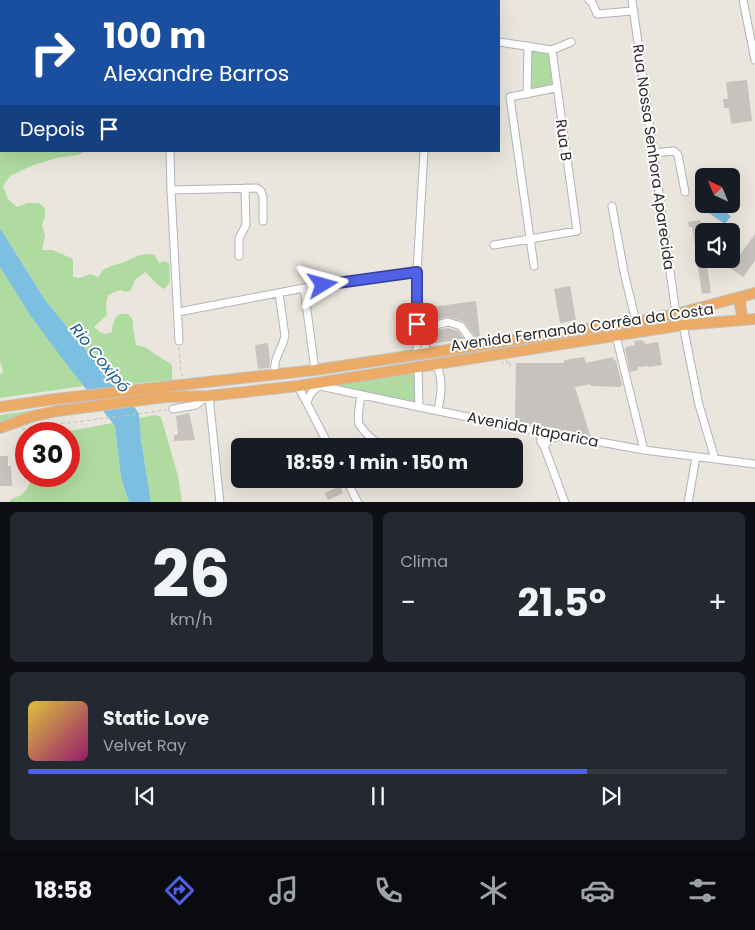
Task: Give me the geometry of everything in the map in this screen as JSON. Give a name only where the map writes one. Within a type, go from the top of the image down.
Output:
[{"type":"highway","name":"Avenida Fernando Corrêa da Costa","points":[[0,407],[158,387],[275,375],[420,355],[636,322],[755,294]]},
{"type":"highway","points":[[741,297],[740,305],[743,320]]},
{"type":"highway","name":"Avenida Fernando Corrêa da Costa","points":[[0,428],[33,416],[57,411],[165,397],[209,396],[320,384],[683,325],[755,319]]},
{"type":"street","points":[[589,0],[592,2],[597,14],[633,11]]},
{"type":"street","name":"Rua Nossa Senhora Aparecida","points":[[632,0],[676,314]]},
{"type":"street","points":[[743,0],[755,60]]},
{"type":"street","points":[[500,42],[552,50],[571,42]]},
{"type":"street","points":[[526,94],[528,46]]},
{"type":"street","name":"Rua B","points":[[530,239],[577,231],[552,50]]},
{"type":"street","points":[[534,266],[510,97],[556,88]]},
{"type":"street","points":[[170,152],[179,341]]},
{"type":"street","points":[[420,355],[417,272],[424,152]]},
{"type":"street","points":[[653,153],[676,152],[685,192]]},
{"type":"street","points":[[239,256],[239,238],[246,225],[245,188]]},
{"type":"street","points":[[171,190],[257,188],[261,191],[263,197],[263,221]]},
{"type":"street","points":[[612,206],[624,272],[636,322]]},
{"type":"street","points":[[494,245],[530,239]]},
{"type":"street","points":[[178,312],[279,292],[417,272]]},
{"type":"street","points":[[304,288],[315,370]]},
{"type":"street","points":[[275,375],[275,360],[285,336],[279,292]]},
{"type":"street","points":[[420,355],[429,332],[436,325],[448,322],[461,326],[474,346]]},
{"type":"street","points":[[683,325],[699,405],[714,459]]},
{"type":"street","points":[[616,336],[644,450]]},
{"type":"street","points":[[436,364],[442,385],[438,411]]},
{"type":"street","points":[[418,367],[419,408]]},
{"type":"street","points":[[307,404],[308,397],[320,384]]},
{"type":"street","name":"Avenida Itaparica","points":[[320,384],[419,408],[541,432],[644,450],[755,464]]},
{"type":"street","points":[[298,386],[325,438]]},
{"type":"street","points":[[361,395],[360,425],[372,438]]},
{"type":"street","points":[[173,409],[196,405],[209,396],[220,502]]},
{"type":"street","points":[[541,432],[541,442],[565,502]]},
{"type":"street","points":[[544,447],[550,439],[562,435]]},
{"type":"street","points":[[688,502],[696,457]]},
{"type":"street","points":[[351,488],[358,502]]},
{"type":"path","points":[[503,340],[507,365],[511,364],[510,362],[503,364]]},
{"type":"path","points":[[179,341],[181,374],[186,385]]},
{"type":"path","points":[[404,376],[405,381],[419,386]]},
{"type":"path","points":[[384,400],[389,379]]},
{"type":"path","points":[[73,422],[173,409]]},
{"type":"green space","points":[[529,48],[550,51],[553,86],[528,91]]},
{"type":"green space","points":[[0,152],[84,152],[31,166],[10,176],[3,186],[8,199],[17,207],[27,203],[39,203],[45,208],[42,225],[45,235],[42,250],[53,250],[73,259],[73,277],[80,278],[90,274],[98,277],[103,270],[140,255],[155,255],[159,263],[165,261],[169,263],[170,282],[165,289],[145,272],[135,280],[131,290],[126,292],[120,290],[108,295],[106,304],[107,315],[94,327],[106,334],[112,332],[116,317],[120,314],[128,314],[133,320],[136,345],[146,348],[172,365],[172,380],[120,385],[86,350],[45,300],[0,228]]},
{"type":"green space","points":[[0,267],[40,328],[84,386],[0,398],[0,374],[3,372],[0,361]]},
{"type":"green space","points":[[416,372],[417,403],[415,405],[335,385]]},
{"type":"green space","points":[[34,410],[34,412],[0,422],[0,415]]},
{"type":"green space","points":[[155,415],[161,417],[178,476],[182,502],[151,502],[139,418]]},
{"type":"green space","points":[[113,423],[115,426],[121,478],[129,502],[10,502],[11,499],[20,496],[28,487],[80,487],[80,429]]},
{"type":"water","points":[[709,213],[727,213],[731,216],[726,223]]},
{"type":"water","name":"Rio Coxipó","points":[[0,228],[45,300],[86,350],[120,385],[139,414],[141,440],[151,502],[129,502],[121,478],[115,426],[30,315],[0,267]]},
{"type":"building","points":[[747,80],[752,121],[731,124],[729,108],[724,108],[723,99],[728,99],[726,82]]},
{"type":"building","points":[[700,220],[700,223],[695,223],[695,247],[692,227],[689,227],[688,222]]},
{"type":"building","points":[[755,234],[755,261],[743,277],[730,268],[740,268],[740,254]]},
{"type":"building","points":[[698,268],[707,268],[711,293],[702,294]]},
{"type":"building","points":[[570,286],[576,320],[560,323],[554,289]]},
{"type":"building","points":[[476,301],[480,337],[476,338],[463,321],[447,317],[432,321],[431,307]]},
{"type":"building","points":[[448,328],[458,331],[464,339],[435,343],[434,335],[439,330]]},
{"type":"building","points":[[642,340],[646,344],[658,342],[662,365],[638,367],[638,370],[630,372],[625,349],[635,345],[634,341]]},
{"type":"building","points":[[268,343],[269,368],[258,369],[255,345]]},
{"type":"building","points":[[584,357],[586,363],[613,357],[614,361],[616,360],[622,385],[620,387],[591,386],[591,384],[575,387],[590,435],[515,421],[516,363],[563,363],[565,360]]},
{"type":"building","points":[[189,413],[195,440],[174,441],[174,435],[178,435],[176,416]]},
{"type":"building","points":[[0,456],[8,456],[8,466],[11,466],[12,486],[0,486]]},
{"type":"building","points":[[336,488],[341,488],[343,493],[328,500],[325,493]]},
{"type":"route","points":[[323,285],[417,272],[417,324]]}]
